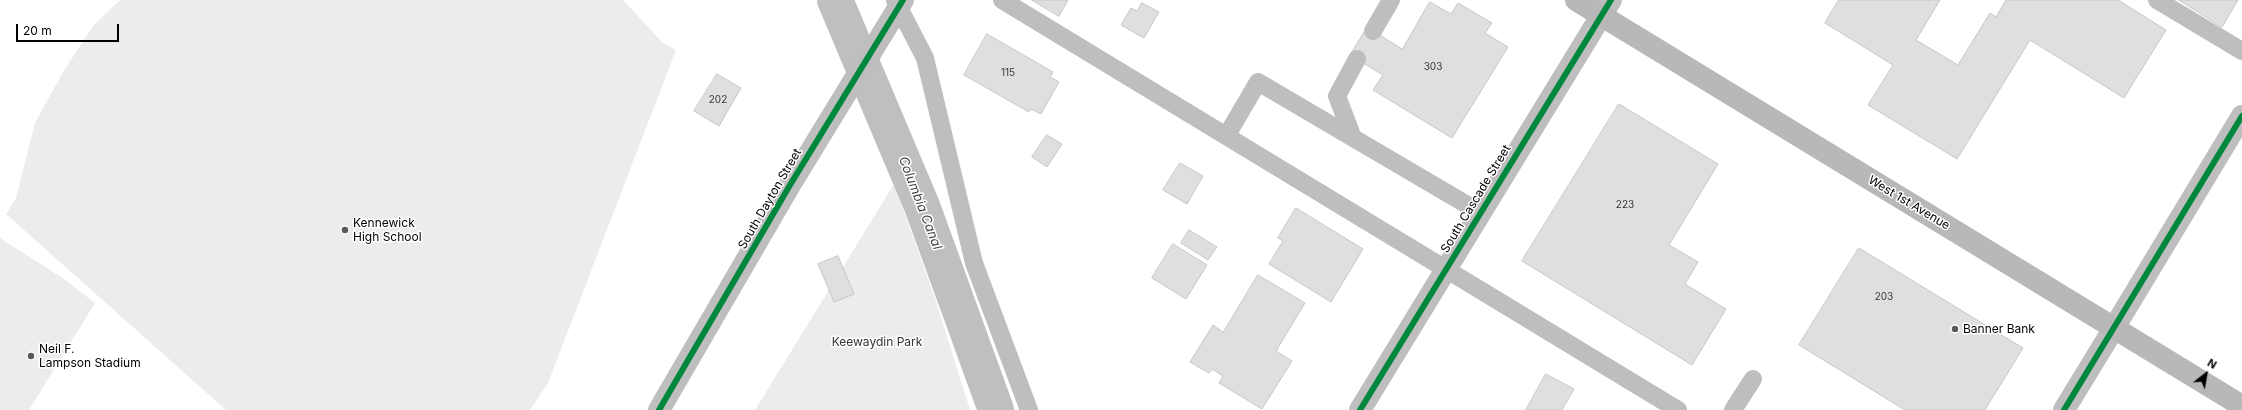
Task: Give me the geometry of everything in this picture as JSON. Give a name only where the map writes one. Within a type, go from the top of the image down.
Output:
[{"type":"main road","name":"West 1st Avenue","points":[[1576,0],[1606,8],[2114,328],[2242,406]]},
{"type":"street","name":"South Dayton Street","points":[[659,410],[847,89],[886,28],[899,2]]},
{"type":"street","name":"South Cascade Street","points":[[1360,410],[1606,8]]},
{"type":"street","points":[[2064,410],[2242,116]]},
{"type":"lane","points":[[1002,0],[1447,268],[1678,410]]},
{"type":"lane","points":[[1373,31],[1391,0]]},
{"type":"lane","points":[[2158,0],[2242,51]]},
{"type":"lane","points":[[899,2],[924,58],[974,264],[1030,410]]},
{"type":"lane","points":[[1353,138],[1337,96],[1357,59]]},
{"type":"lane","points":[[1227,135],[1258,82],[1481,213]]},
{"type":"lane","points":[[1733,410],[1753,379]]},
{"type":"green space","name":"Kennewick High School","points":[[120,0],[623,0],[663,43],[676,50],[548,383],[530,410],[226,410],[6,214],[16,198],[35,123],[63,72],[93,26]]},
{"type":"green space","name":"Keewaydin Park","points":[[894,184],[935,298],[970,410],[755,410]]},
{"type":"green space","name":"Neil F. Lampson Stadium","points":[[0,238],[64,279],[95,303],[29,410],[0,410]]},
{"type":"building","points":[[1032,0],[1068,0],[1059,16]]},
{"type":"building","points":[[1839,0],[1940,0],[1916,40],[1958,65],[1990,13],[1996,17],[2006,0],[2118,0],[2166,30],[2124,98],[2030,40],[1957,159],[1868,105],[1893,65],[1825,23]]},
{"type":"building","points":[[2179,0],[2238,0],[2222,27]]},
{"type":"building","points":[[1430,2],[1451,14],[1458,3],[1492,23],[1485,33],[1508,47],[1452,138],[1373,90],[1383,75],[1350,55],[1367,27],[1402,49]]},
{"type":"building","points":[[1142,3],[1159,12],[1144,38],[1121,25],[1131,8],[1137,11]]},
{"type":"building","points":[[987,34],[1053,72],[1050,77],[1059,82],[1041,114],[1031,109],[1029,112],[964,75]]},
{"type":"building","points":[[717,74],[741,88],[719,126],[694,111]]},
{"type":"building","points":[[1619,104],[1718,164],[1669,245],[1698,262],[1685,284],[1726,309],[1692,365],[1522,261]]},
{"type":"building","points":[[1047,135],[1062,144],[1047,167],[1032,157]]},
{"type":"building","points":[[1180,163],[1203,176],[1187,204],[1163,190]]},
{"type":"building","points":[[1296,208],[1363,249],[1331,302],[1269,264],[1283,241],[1278,238]]},
{"type":"building","points":[[1189,230],[1217,247],[1208,260],[1181,243]]},
{"type":"building","points":[[1173,244],[1207,265],[1186,299],[1152,278]]},
{"type":"building","points":[[1859,248],[2023,348],[1985,410],[1905,410],[1799,345]]},
{"type":"building","points":[[838,256],[854,294],[834,302],[818,264]]},
{"type":"building","points":[[1258,275],[1305,303],[1276,351],[1292,361],[1262,409],[1219,383],[1223,376],[1212,369],[1209,373],[1190,362],[1213,325],[1223,332]]},
{"type":"building","points":[[1546,374],[1574,389],[1562,410],[1526,410]]},
{"type":"waterway","name":"Columbia Canal","points":[[835,0],[922,206],[996,410]]},
{"type":"cycle path","points":[[659,410],[790,185],[903,0]]},
{"type":"cycle path","points":[[1360,410],[1611,0]]},
{"type":"cycle path","points":[[2064,410],[2242,116]]},
{"type":"place","name":"Kennewick High School","points":[[345,230]]},
{"type":"place","name":"Banner Bank","points":[[1955,329]]},
{"type":"place","name":"Neil F. Lampson Stadium","points":[[31,356]]}]
